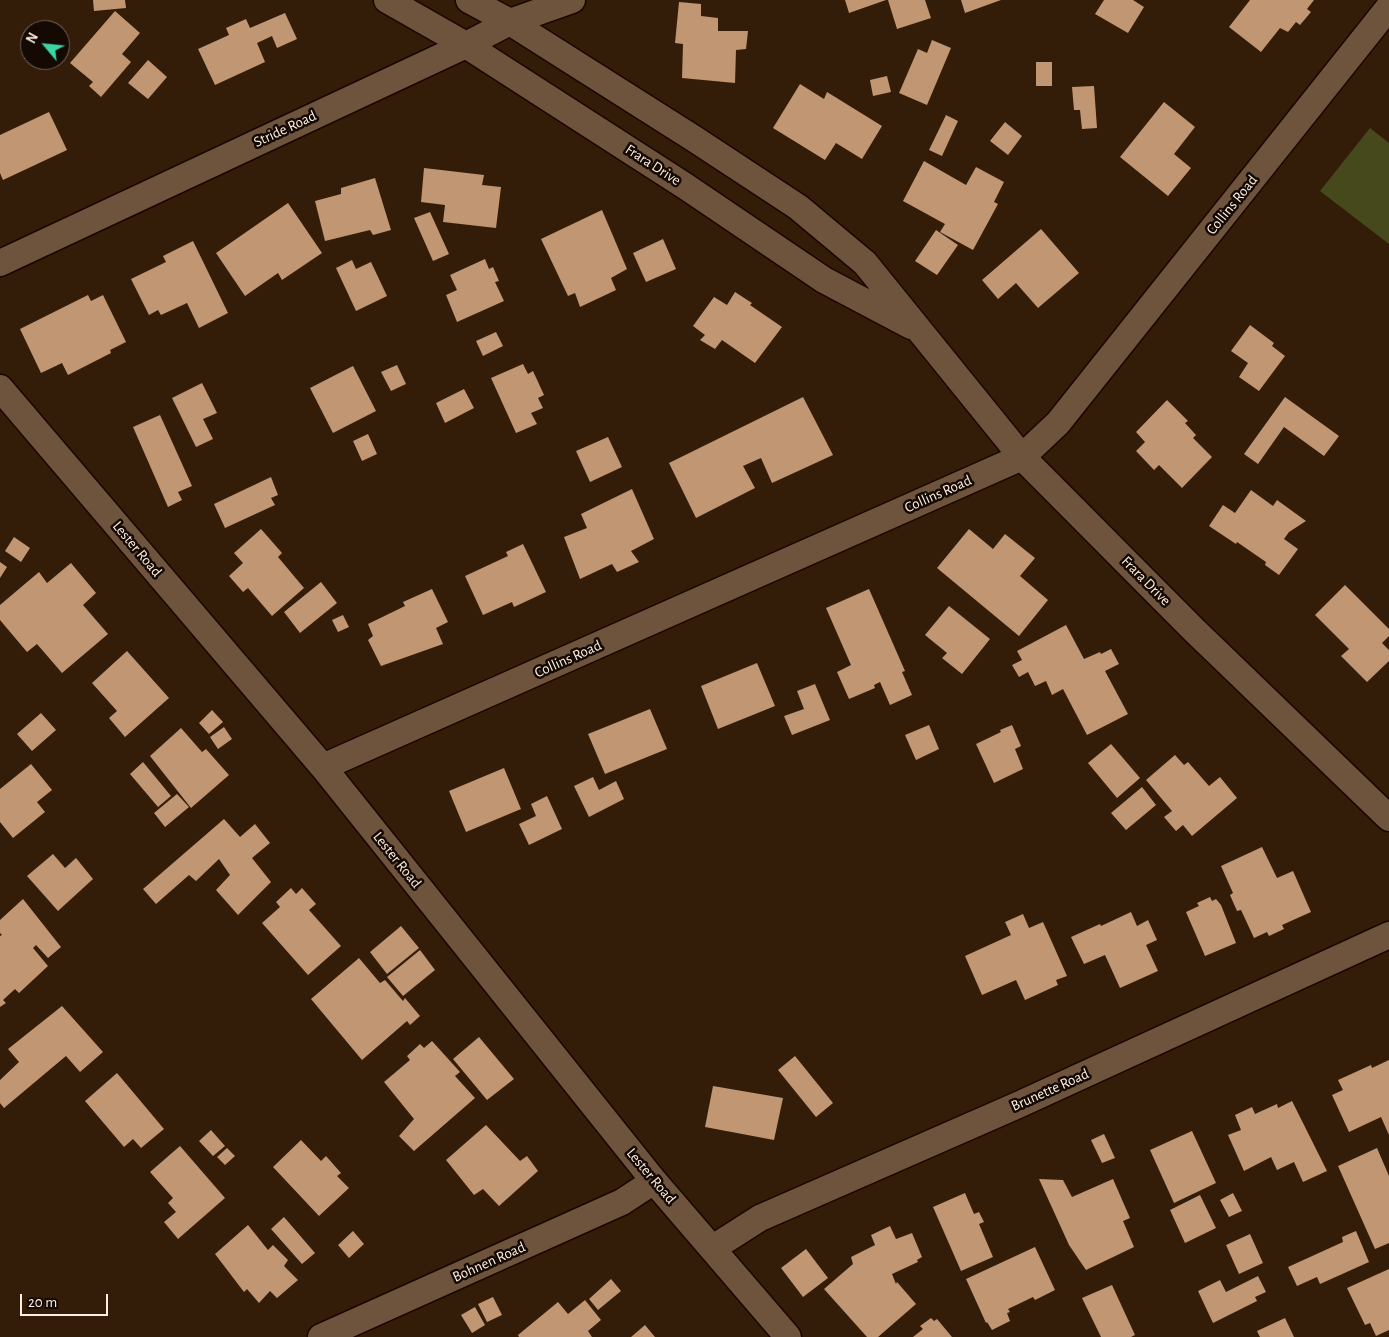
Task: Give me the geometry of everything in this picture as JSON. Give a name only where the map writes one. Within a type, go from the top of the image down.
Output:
[{"type":"street","name":"Frara Drive","points":[[387,0],[466,45],[685,186],[824,280],[918,329]]},
{"type":"street","name":"Frara Drive","points":[[469,0],[510,22],[798,207],[865,263],[1022,457],[1194,630],[1389,818]]},
{"type":"street","name":"Stride Road","points":[[0,263],[466,45],[510,22],[572,0]]},
{"type":"street","name":"Collins Road","points":[[323,767],[1022,457],[1058,423],[1389,7]]},
{"type":"street","name":"Lester Road","points":[[0,388],[323,767],[654,1181],[788,1337]]},
{"type":"street","name":"Brunette Road","points":[[713,1248],[760,1218],[1009,1109],[1389,935]]},
{"type":"street","name":"Bohnen Road","points":[[321,1337],[622,1202],[654,1181]]},
{"type":"green space","points":[[1370,128],[1389,143],[1389,244],[1320,191]]},
{"type":"building","points":[[93,0],[125,0],[126,8],[94,11]]},
{"type":"building","points":[[845,0],[886,0],[849,13]]},
{"type":"building","points":[[888,0],[925,0],[931,18],[897,29]]},
{"type":"building","points":[[961,0],[1001,0],[965,13]]},
{"type":"building","points":[[1104,0],[1133,0],[1144,7],[1128,33],[1095,14]]},
{"type":"building","points":[[1250,0],[1314,0],[1307,9],[1311,12],[1300,25],[1296,22],[1288,32],[1280,28],[1261,52],[1229,27]]},
{"type":"building","points":[[679,2],[701,4],[701,16],[718,18],[718,31],[748,31],[746,49],[736,50],[735,83],[682,78],[683,44],[675,43]]},
{"type":"building","points":[[115,11],[140,33],[122,54],[131,62],[101,97],[89,86],[93,82],[70,63]]},
{"type":"building","points":[[285,13],[297,39],[277,48],[272,36],[257,43],[265,62],[215,85],[198,49],[229,35],[226,28],[246,19],[250,28]]},
{"type":"building","points":[[932,40],[951,48],[927,105],[899,93],[918,49],[927,53]]},
{"type":"building","points":[[148,60],[167,77],[148,99],[128,83]]},
{"type":"building","points":[[1036,62],[1052,62],[1052,86],[1036,86]]},
{"type":"building","points":[[887,76],[891,92],[873,96],[870,80]]},
{"type":"building","points":[[800,84],[824,99],[827,92],[882,126],[862,159],[836,143],[825,160],[773,128]]},
{"type":"building","points":[[1094,86],[1097,128],[1082,129],[1080,110],[1074,110],[1072,87]]},
{"type":"building","points":[[1164,102],[1195,127],[1174,154],[1191,168],[1168,196],[1120,157]]},
{"type":"building","points":[[49,112],[67,150],[3,180],[0,173],[0,135]]},
{"type":"building","points":[[946,115],[958,121],[942,156],[929,150]]},
{"type":"building","points":[[1005,122],[1022,136],[1008,155],[990,141]]},
{"type":"building","points":[[924,161],[966,185],[976,167],[1004,182],[994,202],[998,204],[973,250],[940,232],[945,224],[903,201]]},
{"type":"building","points":[[424,168],[484,175],[482,185],[501,187],[496,228],[443,222],[445,205],[421,202]]},
{"type":"building","points":[[375,178],[391,230],[373,235],[370,230],[325,241],[315,201],[341,194],[341,188]]},
{"type":"building","points":[[288,203],[322,253],[282,280],[278,273],[245,296],[216,253]]},
{"type":"building","points":[[602,210],[627,269],[611,278],[616,290],[580,307],[575,293],[568,296],[541,239]]},
{"type":"building","points":[[430,212],[449,254],[433,261],[414,218]]},
{"type":"building","points":[[1041,229],[1079,273],[1038,308],[1016,283],[998,299],[982,280]]},
{"type":"building","points":[[936,230],[958,245],[937,275],[915,261]]},
{"type":"building","points":[[663,239],[676,269],[646,282],[633,253]]},
{"type":"building","points":[[193,241],[228,313],[199,328],[187,303],[161,315],[158,310],[149,315],[131,279],[166,262],[163,256]]},
{"type":"building","points":[[485,259],[489,269],[493,267],[499,281],[495,282],[504,301],[457,322],[446,295],[457,290],[450,275]]},
{"type":"building","points":[[352,260],[356,269],[371,262],[387,296],[356,311],[336,268]]},
{"type":"building","points":[[735,292],[782,327],[755,363],[722,340],[715,349],[700,340],[705,335],[693,326],[714,297],[727,305]]},
{"type":"building","points":[[88,295],[91,301],[103,295],[126,342],[110,350],[111,353],[68,375],[62,363],[41,373],[20,329]]},
{"type":"building","points":[[1250,325],[1274,343],[1272,346],[1285,356],[1259,391],[1239,377],[1248,363],[1231,351]]},
{"type":"building","points":[[496,332],[503,346],[483,356],[476,341]]},
{"type":"building","points":[[523,364],[528,374],[533,371],[544,395],[538,398],[543,408],[531,413],[537,424],[516,433],[491,378]]},
{"type":"building","points":[[397,365],[406,384],[391,391],[381,372]]},
{"type":"building","points":[[353,366],[376,411],[333,433],[310,388]]},
{"type":"building","points":[[202,383],[217,413],[203,419],[213,439],[196,447],[172,398]]},
{"type":"building","points":[[464,389],[474,408],[445,423],[436,403]]},
{"type":"building","points":[[803,397],[833,455],[772,483],[761,458],[743,466],[755,488],[696,518],[669,463]]},
{"type":"building","points":[[1285,397],[1339,436],[1324,456],[1284,427],[1258,464],[1244,454]]},
{"type":"building","points":[[1167,400],[1188,421],[1185,423],[1196,435],[1193,438],[1212,457],[1182,488],[1159,465],[1154,470],[1136,451],[1145,442],[1136,432]]},
{"type":"building","points":[[160,415],[192,486],[178,492],[182,500],[168,507],[133,427]]},
{"type":"building","points":[[368,434],[377,454],[362,461],[353,441]]},
{"type":"building","points":[[608,437],[622,467],[590,482],[576,451]]},
{"type":"building","points":[[271,477],[278,495],[271,498],[275,505],[225,528],[214,504]]},
{"type":"building","points":[[632,489],[654,539],[631,551],[639,562],[617,572],[612,564],[580,579],[564,537],[587,528],[581,514]]},
{"type":"building","points":[[1251,490],[1273,506],[1277,500],[1306,521],[1289,532],[1284,539],[1298,549],[1279,575],[1265,565],[1266,562],[1209,526],[1223,505],[1235,513]]},
{"type":"building","points":[[261,529],[282,553],[278,557],[304,588],[272,616],[248,588],[243,592],[229,576],[243,563],[234,553]]},
{"type":"building","points":[[969,529],[993,549],[1005,534],[1035,558],[1020,576],[1048,600],[1019,636],[937,568]]},
{"type":"building","points":[[14,537],[30,548],[21,562],[5,551]]},
{"type":"building","points":[[523,544],[546,592],[514,607],[512,602],[483,615],[465,576],[508,556],[506,552]]},
{"type":"building","points":[[0,562],[7,567],[0,578]]},
{"type":"building","points":[[71,563],[96,593],[83,605],[108,634],[62,673],[37,644],[27,652],[0,620],[0,605],[39,572],[47,583]]},
{"type":"building","points":[[321,582],[337,603],[300,633],[284,612]]},
{"type":"building","points":[[1345,585],[1389,629],[1389,636],[1382,643],[1389,650],[1389,661],[1367,682],[1341,656],[1349,649],[1315,615]]},
{"type":"building","points":[[432,589],[448,622],[436,628],[443,644],[381,666],[368,640],[373,636],[368,624],[405,606],[403,602]]},
{"type":"building","points":[[869,589],[905,671],[902,672],[912,695],[890,705],[880,682],[874,685],[875,688],[849,699],[837,672],[851,665],[826,608]]},
{"type":"building","points":[[949,606],[990,639],[962,674],[942,658],[947,653],[925,635]]},
{"type":"building","points":[[343,615],[349,627],[338,632],[332,620]]},
{"type":"building","points":[[1066,625],[1084,659],[1111,649],[1119,664],[1105,671],[1128,714],[1087,735],[1063,689],[1052,695],[1046,681],[1035,686],[1028,672],[1019,677],[1012,665],[1022,660],[1017,651]]},
{"type":"building","points":[[127,651],[169,698],[125,737],[109,718],[117,711],[92,683]]},
{"type":"building","points":[[757,663],[775,706],[718,729],[701,686]]},
{"type":"building","points":[[815,684],[830,720],[792,735],[784,716],[804,709],[797,691]]},
{"type":"building","points":[[650,709],[667,749],[605,774],[588,734]]},
{"type":"building","points":[[212,710],[223,722],[209,734],[199,723]]},
{"type":"building","points":[[41,713],[56,730],[32,751],[17,734]]},
{"type":"building","points":[[929,725],[939,749],[916,760],[905,735]]},
{"type":"building","points":[[1012,725],[1021,746],[1015,749],[1023,769],[994,783],[976,744]]},
{"type":"building","points":[[224,727],[232,739],[218,749],[210,737]]},
{"type":"building","points":[[181,728],[202,752],[206,749],[229,775],[191,808],[150,756]]},
{"type":"building","points":[[1111,744],[1140,778],[1117,798],[1088,763]]},
{"type":"building","points":[[1175,755],[1184,765],[1188,762],[1209,786],[1220,777],[1237,798],[1192,836],[1183,825],[1176,831],[1164,817],[1172,811],[1146,780]]},
{"type":"building","points":[[143,762],[171,796],[158,807],[130,774]]},
{"type":"building","points":[[31,764],[52,790],[37,802],[45,812],[13,838],[0,822],[0,789]]},
{"type":"building","points":[[504,768],[521,809],[466,832],[449,791]]},
{"type":"building","points":[[593,777],[599,790],[616,781],[624,799],[589,817],[574,786]]},
{"type":"building","points":[[1142,787],[1156,805],[1126,830],[1111,813]]},
{"type":"building","points":[[177,794],[189,807],[165,827],[154,813]]},
{"type":"building","points":[[547,796],[562,829],[529,845],[519,824],[536,816],[531,804]]},
{"type":"building","points":[[224,819],[240,837],[255,824],[270,843],[252,858],[271,882],[238,915],[216,890],[230,875],[219,859],[196,881],[189,875],[156,904],[143,889]]},
{"type":"building","points":[[1262,847],[1277,878],[1293,871],[1311,912],[1282,925],[1284,929],[1269,936],[1267,932],[1254,938],[1241,910],[1237,911],[1230,895],[1233,893],[1221,866]]},
{"type":"building","points":[[53,854],[65,868],[76,858],[93,879],[58,911],[27,876]]},
{"type":"building","points":[[291,888],[296,894],[302,888],[316,904],[309,910],[341,946],[308,975],[262,923],[280,907],[276,902]]},
{"type":"building","points":[[1210,897],[1212,901],[1216,899],[1221,905],[1236,943],[1205,956],[1186,912],[1199,906],[1197,903]]},
{"type":"building","points":[[23,899],[61,947],[48,958],[36,945],[33,948],[48,966],[19,993],[15,989],[3,1000],[6,1003],[0,1007],[0,936],[2,935],[0,933],[0,920]]},
{"type":"building","points":[[1131,912],[1137,926],[1148,920],[1157,940],[1146,945],[1158,971],[1120,988],[1105,955],[1084,964],[1071,937]]},
{"type":"building","points":[[1023,914],[1029,928],[1043,922],[1067,976],[1056,980],[1058,985],[1025,1000],[1016,980],[982,995],[965,956],[1011,935],[1005,922]]},
{"type":"building","points":[[401,926],[419,948],[387,974],[370,952]]},
{"type":"building","points":[[420,950],[435,970],[403,996],[387,977]]},
{"type":"building","points":[[359,958],[380,983],[385,980],[403,1001],[405,998],[420,1016],[410,1025],[407,1021],[362,1060],[311,999]]},
{"type":"building","points":[[62,1006],[103,1052],[80,1072],[66,1056],[4,1108],[0,1103],[0,1080],[19,1062],[8,1049]]},
{"type":"building","points":[[479,1037],[514,1079],[487,1100],[453,1059]]},
{"type":"building","points":[[432,1041],[460,1072],[455,1076],[475,1098],[414,1151],[399,1136],[414,1119],[384,1082],[410,1060],[407,1056],[420,1044],[424,1048]]},
{"type":"building","points":[[795,1056],[833,1103],[816,1117],[778,1070]]},
{"type":"building","points":[[1389,1060],[1389,1135],[1381,1117],[1349,1132],[1332,1095],[1343,1090],[1338,1080],[1371,1065],[1372,1068]]},
{"type":"building","points":[[117,1073],[164,1129],[141,1148],[133,1139],[124,1147],[85,1101]]},
{"type":"building","points":[[713,1086],[783,1098],[774,1140],[705,1127]]},
{"type":"building","points":[[1292,1101],[1327,1171],[1303,1182],[1294,1162],[1277,1170],[1271,1157],[1244,1171],[1228,1135],[1241,1130],[1235,1115],[1252,1107],[1255,1114],[1277,1104],[1278,1108]]},
{"type":"building","points":[[486,1125],[520,1161],[527,1156],[538,1171],[499,1206],[483,1189],[474,1195],[446,1160]]},
{"type":"building","points":[[211,1130],[225,1146],[213,1156],[199,1141]]},
{"type":"building","points":[[1192,1131],[1216,1183],[1174,1203],[1150,1150]]},
{"type":"building","points":[[1104,1134],[1115,1158],[1102,1163],[1091,1140]]},
{"type":"building","points":[[301,1140],[321,1161],[326,1156],[341,1173],[337,1176],[349,1188],[319,1216],[273,1167]]},
{"type":"building","points":[[180,1146],[225,1198],[178,1239],[164,1222],[176,1212],[168,1203],[173,1198],[150,1172]]},
{"type":"building","points":[[227,1148],[235,1156],[225,1165],[217,1157]]},
{"type":"building","points":[[1377,1148],[1389,1176],[1389,1243],[1375,1249],[1338,1166]]},
{"type":"building","points":[[1039,1179],[1063,1180],[1072,1197],[1113,1179],[1130,1218],[1123,1221],[1134,1247],[1086,1270],[1069,1245]]},
{"type":"building","points":[[965,1193],[974,1214],[979,1212],[984,1222],[979,1224],[993,1257],[961,1271],[933,1207]]},
{"type":"building","points":[[1233,1193],[1242,1211],[1229,1217],[1220,1200]]},
{"type":"building","points":[[1200,1195],[1216,1228],[1185,1243],[1170,1210]]},
{"type":"building","points":[[284,1217],[315,1253],[302,1264],[271,1229]]},
{"type":"building","points":[[248,1225],[268,1250],[273,1245],[288,1260],[284,1266],[298,1280],[277,1298],[270,1291],[259,1303],[247,1289],[244,1292],[215,1254]]},
{"type":"building","points":[[890,1226],[896,1239],[912,1233],[922,1257],[917,1260],[918,1262],[892,1274],[896,1284],[897,1282],[916,1304],[878,1337],[867,1337],[824,1289],[853,1264],[851,1257],[875,1245],[871,1235]]},
{"type":"building","points":[[353,1231],[364,1244],[349,1258],[338,1245]]},
{"type":"building","points":[[1356,1231],[1369,1262],[1320,1284],[1317,1277],[1297,1286],[1288,1267],[1343,1242],[1342,1237]]},
{"type":"building","points":[[1250,1234],[1263,1263],[1239,1274],[1226,1245]]},
{"type":"building","points":[[1035,1247],[1055,1290],[1035,1300],[1033,1297],[1008,1309],[1010,1312],[1007,1313],[1010,1321],[992,1330],[986,1323],[966,1279]]},
{"type":"building","points":[[806,1249],[828,1278],[803,1297],[781,1268]]},
{"type":"building","points":[[1389,1269],[1389,1330],[1376,1336],[1370,1323],[1365,1325],[1347,1288]]},
{"type":"building","points":[[1258,1276],[1266,1292],[1255,1297],[1257,1301],[1213,1323],[1198,1291],[1220,1280],[1226,1292]]},
{"type":"building","points":[[611,1279],[621,1291],[598,1310],[589,1299]]},
{"type":"building","points":[[1112,1285],[1135,1335],[1131,1337],[1101,1337],[1082,1298]]},
{"type":"building","points":[[493,1297],[502,1315],[487,1322],[478,1304]]},
{"type":"building","points":[[585,1300],[601,1320],[588,1331],[592,1337],[519,1337],[518,1335],[558,1302],[568,1314]]},
{"type":"building","points":[[475,1307],[485,1325],[472,1333],[461,1315]]},
{"type":"building","points":[[931,1318],[934,1321],[937,1319],[952,1337],[913,1337],[923,1329],[920,1326]]},
{"type":"building","points":[[1285,1318],[1294,1337],[1260,1337],[1257,1331]]},
{"type":"building","points":[[645,1325],[655,1337],[631,1337]]}]
